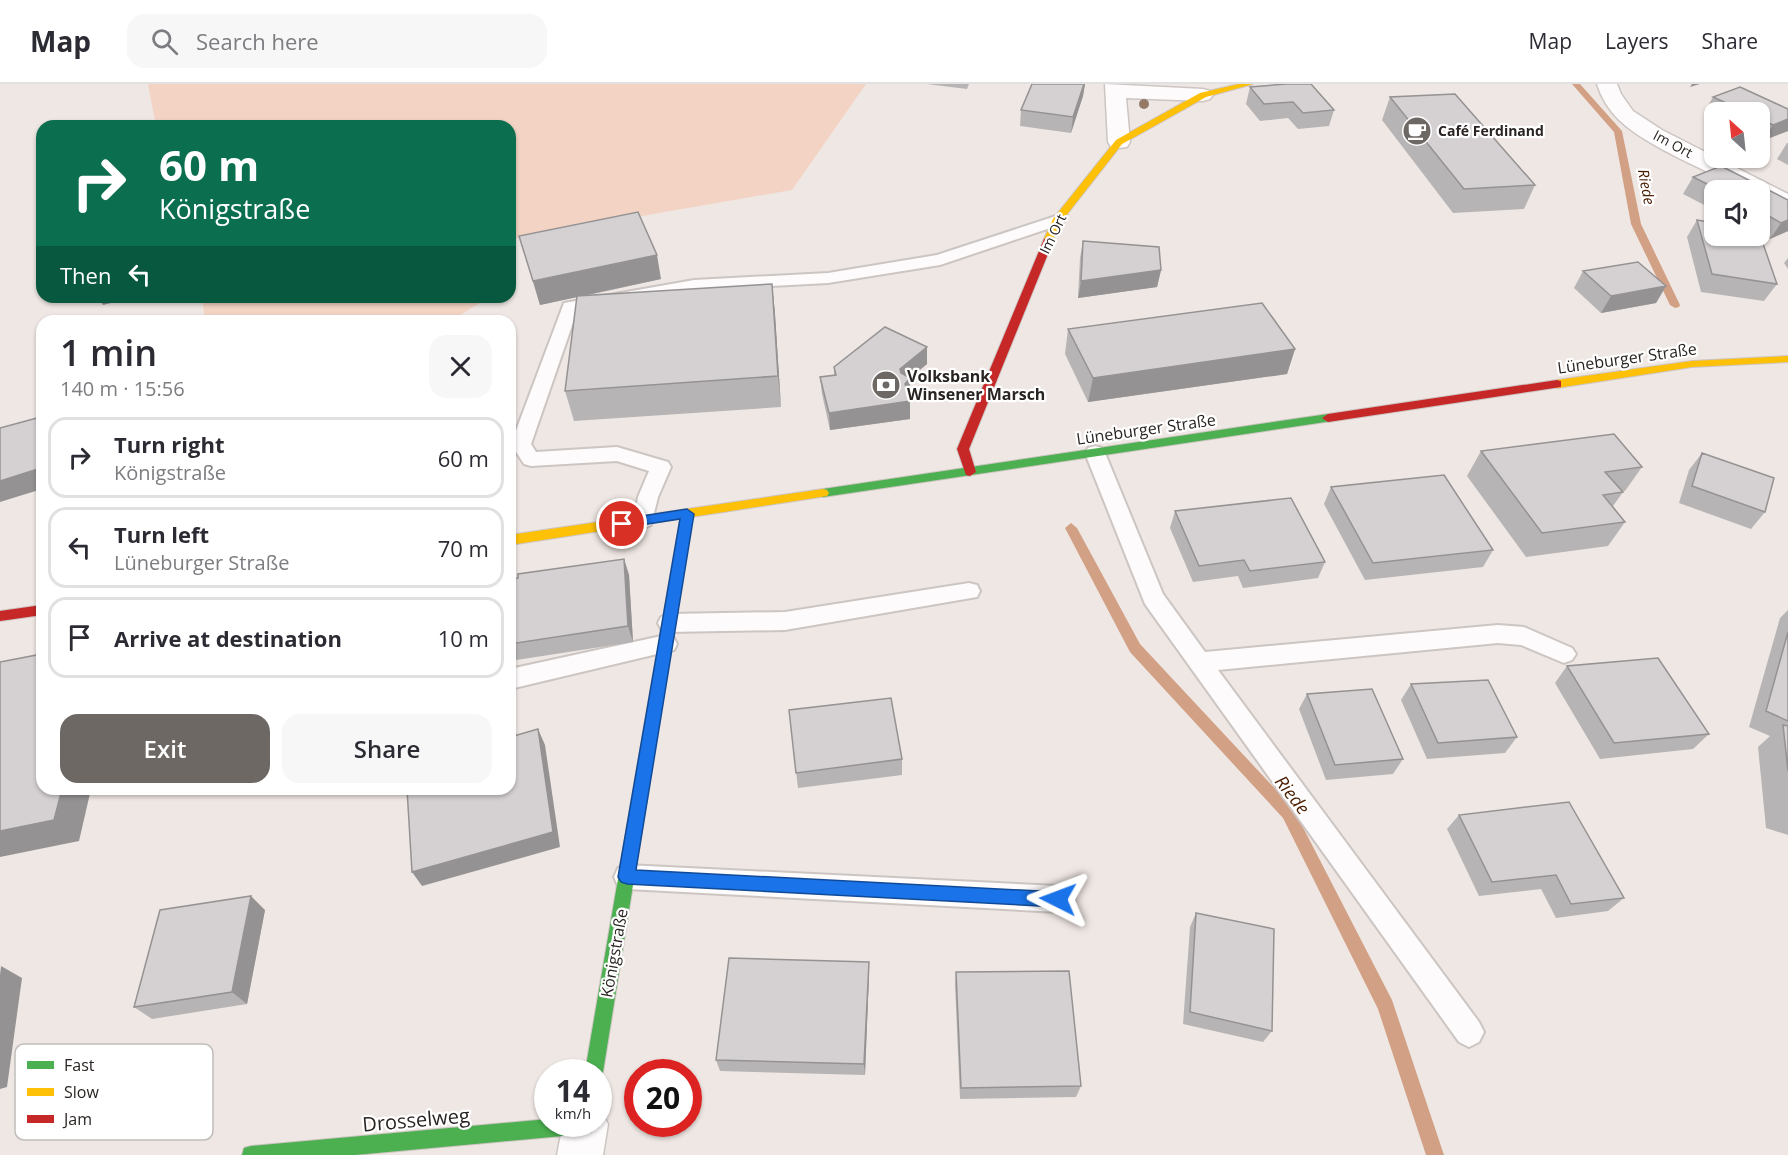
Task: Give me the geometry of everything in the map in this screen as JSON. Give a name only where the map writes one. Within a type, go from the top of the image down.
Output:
[{"type":"street","name":"Im Ort","points":[[970,472],[963,449],[1056,221],[1119,142],[1203,95],[1249,84]]},
{"type":"street","name":"Im Ort","points":[[1607,84],[1611,95],[1626,115],[1654,135],[1788,203]]},
{"type":"street","points":[[1119,142],[1115,87],[1203,95]]},
{"type":"street","name":"Lüneburger Straße","points":[[516,539],[1692,364],[1788,359]]},
{"type":"street","name":"Königstraße","points":[[596,1059],[687,514]]},
{"type":"street","points":[[0,616],[36,611]]},
{"type":"street","name":"Drosselweg","points":[[251,1155],[536,1137]]},
{"type":"lane","points":[[644,520],[648,497],[661,467],[617,454],[531,459],[521,444],[570,307],[694,285],[828,278],[940,260],[1056,221]]},
{"type":"lane","points":[[1095,453],[1154,598],[1469,1032]]},
{"type":"lane","points":[[516,677],[667,633],[785,621],[969,591]]},
{"type":"lane","points":[[1200,662],[1498,634],[1524,636],[1564,654]]},
{"type":"lane","points":[[627,877],[1058,899]]},
{"type":"shaded area","points":[[148,84],[866,84],[792,190],[516,238],[516,120],[155,120]]},
{"type":"shaded area","points":[[203,303],[480,303],[460,315],[204,315]]},
{"type":"building","points":[[1032,84],[1084,84],[1073,117],[1021,110]]},
{"type":"building","points":[[1311,84],[1334,110],[1303,113],[1293,102],[1264,104],[1250,87]]},
{"type":"building","points":[[1740,87],[1788,109],[1788,119],[1773,125],[1770,124],[1770,102],[1724,102],[1713,97]]},
{"type":"building","points":[[1455,94],[1535,185],[1464,189],[1390,97]]},
{"type":"building","points":[[1716,168],[1725,168],[1749,180],[1704,180],[1704,182],[1693,177]]},
{"type":"building","points":[[1770,191],[1788,200],[1788,220],[1781,223],[1770,217]]},
{"type":"building","points":[[638,212],[657,255],[533,281],[519,236]]},
{"type":"building","points":[[1697,220],[1704,221],[1704,245]]},
{"type":"building","points":[[1083,241],[1159,247],[1161,270],[1081,281]]},
{"type":"building","points":[[1704,246],[1764,246],[1777,284],[1712,274]]},
{"type":"building","points":[[1638,262],[1666,286],[1611,296],[1583,271]]},
{"type":"building","points":[[772,284],[778,376],[565,391],[577,296]]},
{"type":"building","points":[[1262,303],[1295,349],[1093,378],[1068,329]]},
{"type":"building","points":[[885,327],[927,347],[900,369],[901,373],[910,378],[905,384],[910,401],[829,413],[820,377],[836,375],[834,367]]},
{"type":"building","points":[[36,418],[36,470],[0,481],[0,428]]},
{"type":"building","points":[[1614,434],[1642,467],[1605,472],[1623,492],[1603,495],[1625,522],[1542,533],[1481,451]]},
{"type":"building","points":[[1702,453],[1774,478],[1765,512],[1692,486]]},
{"type":"building","points":[[1444,475],[1493,550],[1373,563],[1331,487]]},
{"type":"building","points":[[1291,498],[1325,562],[1250,571],[1244,560],[1199,566],[1175,511]]},
{"type":"building","points":[[624,559],[628,626],[516,643],[516,578],[518,574]]},
{"type":"building","points":[[1788,632],[1788,721],[1766,711]]},
{"type":"building","points":[[36,655],[36,795],[60,795],[54,820],[0,831],[0,662]]},
{"type":"building","points":[[1658,658],[1709,734],[1614,743],[1567,666]]},
{"type":"building","points":[[1488,680],[1517,737],[1438,743],[1411,684]]},
{"type":"building","points":[[1372,689],[1403,759],[1335,765],[1307,694]]},
{"type":"building","points":[[891,698],[902,759],[796,773],[789,710]]},
{"type":"building","points":[[1783,725],[1788,726],[1788,771]]},
{"type":"building","points":[[538,729],[553,832],[412,872],[407,795],[516,795],[516,735]]},
{"type":"building","points":[[1569,802],[1624,898],[1571,904],[1556,875],[1492,882],[1459,815]]},
{"type":"building","points":[[251,896],[232,992],[134,1007],[160,910]]},
{"type":"building","points":[[1196,913],[1274,929],[1272,1031],[1190,1012]]},
{"type":"building","points":[[729,958],[869,962],[864,1064],[716,1060]]},
{"type":"building","points":[[1069,971],[1081,1086],[961,1088],[956,972]]},
{"type":"waterway","name":"Riede","points":[[1576,84],[1618,131],[1636,224],[1675,305]]},
{"type":"waterway","name":"Riede","points":[[1071,528],[1135,648],[1288,813],[1386,1006],[1435,1155]]},
{"type":"traffic: fast","points":[[823,493],[1328,418]]},
{"type":"traffic: fast","points":[[596,1059],[656,698]]},
{"type":"traffic: fast","points":[[251,1155],[534,1130]]},
{"type":"traffic: slow","points":[[1049,239],[1056,221],[1119,142],[1203,95],[1249,84]]},
{"type":"traffic: slow","points":[[1557,384],[1692,364],[1788,359]]},
{"type":"traffic: slow","points":[[516,539],[823,493]]},
{"type":"traffic: jam","points":[[970,472],[963,449],[1049,239]]},
{"type":"traffic: jam","points":[[1328,418],[1557,384]]},
{"type":"traffic: jam","points":[[656,698],[687,514]]},
{"type":"traffic: jam","points":[[0,616],[36,611]]},
{"type":"place","name":"Café Ferdinand","points":[[1417,131]]},
{"type":"place","name":"Volksbank Winsener Marsch","points":[[886,385]]},
{"type":"route","points":[[622,524],[687,514],[627,877],[1058,899]]}]
